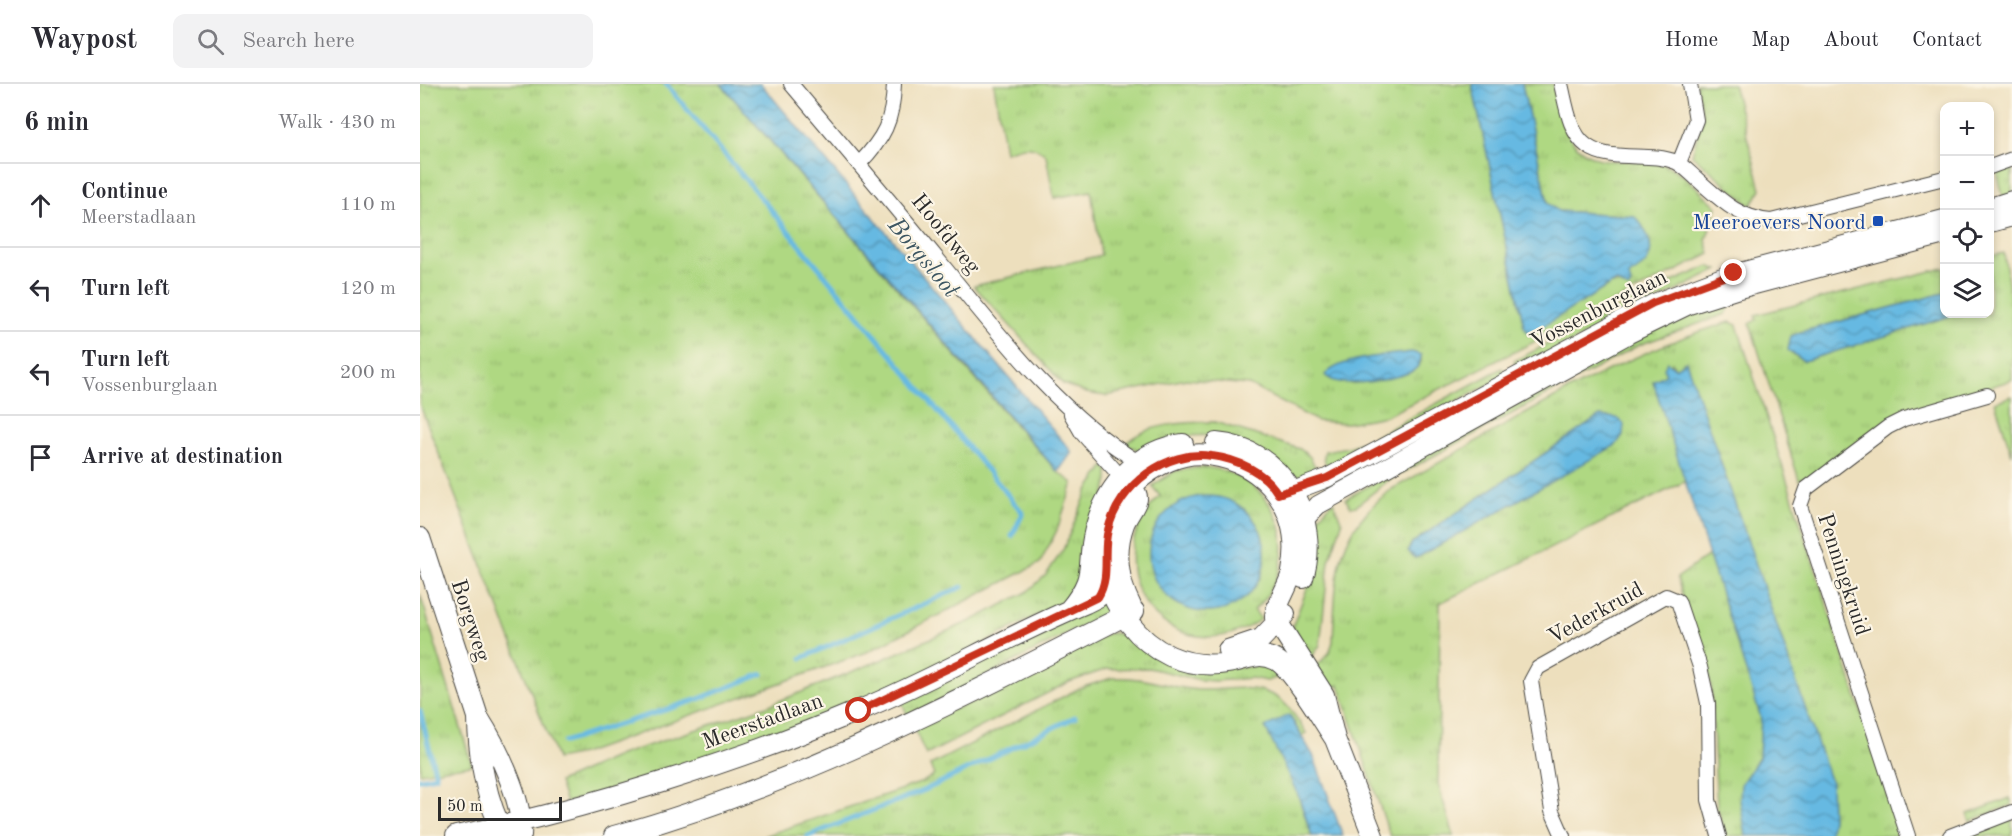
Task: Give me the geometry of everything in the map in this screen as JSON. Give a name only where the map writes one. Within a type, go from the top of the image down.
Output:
[{"type":"main road","points":[[1178,444],[1221,444],[1242,450],[1262,460],[1286,493],[1305,519],[1308,546],[1305,574],[1299,592],[1278,623],[1260,639],[1239,648],[1204,651],[1170,642],[1129,614],[1099,574],[1095,528],[1138,462],[1157,451],[1178,444]]},
{"type":"main road","points":[[1126,482],[1166,462],[1204,454],[1226,458],[1247,467],[1286,493],[1294,558],[1288,586],[1275,613],[1278,623],[1324,695],[1335,739],[1373,836]]},
{"type":"main road","points":[[1126,482],[1137,499],[1124,524],[1118,556],[1129,614],[1139,636],[1155,647],[1190,662],[1230,663],[1261,655],[1278,661],[1293,677],[1335,739]]},
{"type":"main road","name":"Borgweg","points":[[420,538],[478,717],[492,739],[522,829]]},
{"type":"main road","name":"Meerstadlaan","points":[[456,836],[522,829],[766,747],[920,684],[1069,610],[1099,574]]},
{"type":"main road","points":[[614,836],[737,795],[959,701],[1129,614]]},
{"type":"main road","name":"Borgweg","points":[[478,717],[478,743],[502,831]]},
{"type":"street","name":"Hoofdweg","points":[[791,84],[981,312],[1068,410],[1115,448],[1138,462]]},
{"type":"street","points":[[859,164],[881,141],[887,128],[893,102],[894,84]]},
{"type":"street","points":[[1561,84],[1568,116],[1579,139],[1588,147],[1602,153],[1660,156],[1679,164],[1750,219],[1771,221],[1940,179]]},
{"type":"street","points":[[1679,164],[1696,120],[1690,84]]},
{"type":"street","points":[[1994,165],[2012,159]]},
{"type":"street","points":[[1994,205],[2012,200]]},
{"type":"street","points":[[1994,221],[2012,216]]},
{"type":"street","name":"Vossenburglaan","points":[[1286,493],[1327,478],[1662,299],[1725,276],[1940,220]]},
{"type":"street","name":"Vossenburglaan","points":[[1305,519],[1318,505],[1419,448],[1629,334],[1689,305],[1739,289],[1940,236]]},
{"type":"street","name":"Penningkruid","points":[[1908,836],[1800,506],[1806,489],[1888,427],[1904,419],[1987,395]]},
{"type":"street","name":"Hoofdweg","points":[[1068,410],[1082,433],[1126,482]]},
{"type":"street","name":"Vederkruid","points":[[1563,836],[1552,811],[1531,681],[1538,668],[1666,596],[1678,601],[1700,667],[1708,703],[1709,800],[1719,836]]},
{"type":"street","points":[[1950,836],[2012,812]]},
{"type":"green space","points":[[420,84],[721,84],[1009,418],[1058,472],[1073,483],[1057,530],[1040,563],[867,652],[582,754],[557,759],[420,405]]},
{"type":"green space","points":[[994,84],[1472,84],[1524,326],[1529,334],[1611,284],[1631,285],[1628,276],[1647,262],[1634,216],[1558,211],[1548,203],[1522,84],[1553,84],[1564,125],[1577,146],[1587,154],[1600,159],[1651,162],[1670,167],[1717,207],[1706,240],[1710,254],[1386,416],[1347,423],[1317,421],[1249,385],[1186,379],[1106,396],[1086,393],[1063,384],[974,286],[1101,255],[1091,191],[1054,198],[1046,155],[1032,147],[1005,152]],"holes":[[[1421,355],[1421,362],[1414,370],[1350,384]]]},
{"type":"green space","points":[[1696,84],[1733,84],[1761,189],[1751,206],[1692,155],[1703,116]]},
{"type":"green space","points":[[2012,167],[2012,194],[2003,197],[1997,172]]},
{"type":"green space","points":[[2004,253],[2012,310],[2012,380],[1907,413],[1807,481],[1804,478],[1799,480],[1750,324],[1757,319],[1755,315],[1940,269],[1940,294],[1801,332],[1791,353],[1804,361],[1944,318],[1994,318],[1994,255]]},
{"type":"green space","points":[[1709,266],[1718,270],[1518,369],[1514,361],[1663,286]]},
{"type":"green space","points":[[1727,299],[1730,306],[1726,314],[1639,345],[1389,480],[1356,506],[1351,507],[1345,499],[1638,336]]},
{"type":"green space","points":[[1730,322],[1737,325],[1901,836],[1829,836],[1832,818],[1831,783],[1686,362],[1675,368],[1672,362],[1666,374],[1653,381],[1686,481],[1440,603],[1438,784],[1454,836],[1390,836],[1339,685],[1328,690],[1316,667],[1329,653],[1333,642],[1335,596],[1342,556],[1359,522],[1373,505],[1392,489],[1600,374],[1686,337]],"holes":[[[1600,416],[1606,450],[1410,546]]]},
{"type":"green space","points":[[1502,368],[1505,376],[1329,468],[1326,464],[1325,451],[1348,447],[1371,439]]},
{"type":"green space","points":[[2012,396],[2012,455],[1995,402]]},
{"type":"green space","points":[[1215,422],[1300,449],[1310,457],[1320,476],[1305,477],[1290,474],[1220,435],[1179,436],[1138,450],[1125,444],[1144,432],[1167,425]]},
{"type":"green space","points":[[1104,467],[1108,469],[1108,481],[1083,574],[1064,601],[906,684],[745,746],[566,803],[559,782],[620,755],[767,706],[881,660],[973,620],[1027,592],[1046,575],[1063,550],[1088,490]]},
{"type":"green space","points":[[1203,467],[1229,473],[1251,485],[1267,501],[1278,521],[1283,543],[1280,566],[1271,589],[1254,610],[1261,619],[1229,634],[1198,636],[1171,627],[1149,608],[1136,584],[1131,555],[1139,525],[1160,496],[1152,486],[1175,471]],"holes":[[[1244,509],[1251,517],[1263,542],[1264,560],[1260,579],[1210,612],[1194,610],[1181,605],[1158,586]]]},
{"type":"green space","points":[[1333,501],[1342,523],[1329,561],[1320,645],[1311,658],[1295,638],[1293,625],[1313,573],[1316,520]]},
{"type":"green space","points":[[1709,555],[1761,718],[1759,758],[1741,784],[1746,836],[1726,836],[1717,806],[1711,685],[1677,578]]},
{"type":"green space","points":[[420,594],[472,765],[420,773]]},
{"type":"green space","points":[[1106,600],[1111,611],[908,717],[900,697]]},
{"type":"green space","points":[[1114,633],[1238,668],[1269,665],[1282,676],[1267,681],[1251,678],[1216,681],[1200,680],[1149,668],[1107,669],[1069,682],[926,755],[913,726],[995,692],[1106,634]]},
{"type":"green space","points":[[1112,678],[1147,680],[1199,690],[1234,688],[1260,690],[1281,700],[1306,733],[1302,736],[1289,715],[1298,795],[1312,836],[764,836],[923,782],[934,775],[930,765],[1080,688]]},
{"type":"green space","points":[[2010,798],[2012,805],[1970,821],[1968,814]]},
{"type":"green space","points":[[2012,819],[2012,836],[1968,836]]},
{"type":"water","points":[[721,84],[761,84],[1072,452],[1058,472]]},
{"type":"water","points":[[1472,84],[1522,84],[1548,203],[1558,211],[1634,216],[1642,225],[1650,242],[1650,254],[1644,265],[1629,276],[1631,285],[1628,289],[1617,282],[1611,284],[1529,335],[1524,326]]},
{"type":"water","points":[[1940,294],[1940,318],[1944,318],[1804,361],[1788,350],[1791,336]]},
{"type":"water","points":[[1412,352],[1421,355],[1418,366],[1413,371],[1394,377],[1354,383],[1332,380],[1325,375],[1342,364],[1353,361]]},
{"type":"water","points":[[1686,361],[1831,783],[1832,818],[1829,836],[1746,836],[1740,800],[1741,784],[1759,758],[1761,718],[1653,381],[1666,374],[1664,369],[1667,362],[1675,368]]},
{"type":"water","points":[[1600,416],[1617,418],[1624,424],[1623,435],[1616,445],[1420,556],[1415,558],[1408,551],[1412,543]]},
{"type":"water","points":[[1207,496],[1229,500],[1248,513],[1261,532],[1265,554],[1261,576],[1248,595],[1229,608],[1207,612],[1185,608],[1166,595],[1153,576],[1149,554],[1153,532],[1166,513],[1185,500]]},
{"type":"water","points":[[1289,715],[1313,755],[1343,836],[1312,836],[1298,795],[1265,727]]},
{"type":"waterway","points":[[666,84],[1023,513],[1012,536]]},
{"type":"waterway","points":[[802,658],[962,587]]},
{"type":"waterway","points":[[564,742],[696,700],[762,674]]},
{"type":"waterway","points":[[420,711],[436,776],[420,779]]},
{"type":"waterway","points":[[808,836],[925,790],[1075,717]]},
{"type":"place","name":"Meeroevers Noord","points":[[1878,221]]},
{"type":"route","points":[[859,711],[1098,597],[1106,580],[1105,548],[1114,512],[1131,487],[1166,462],[1185,456],[1204,454],[1226,458],[1263,477],[1278,494],[1293,491],[1327,478],[1653,303],[1734,273]]},
{"type":"water label","name":"Borgsloot","points":[[924,257]]}]
